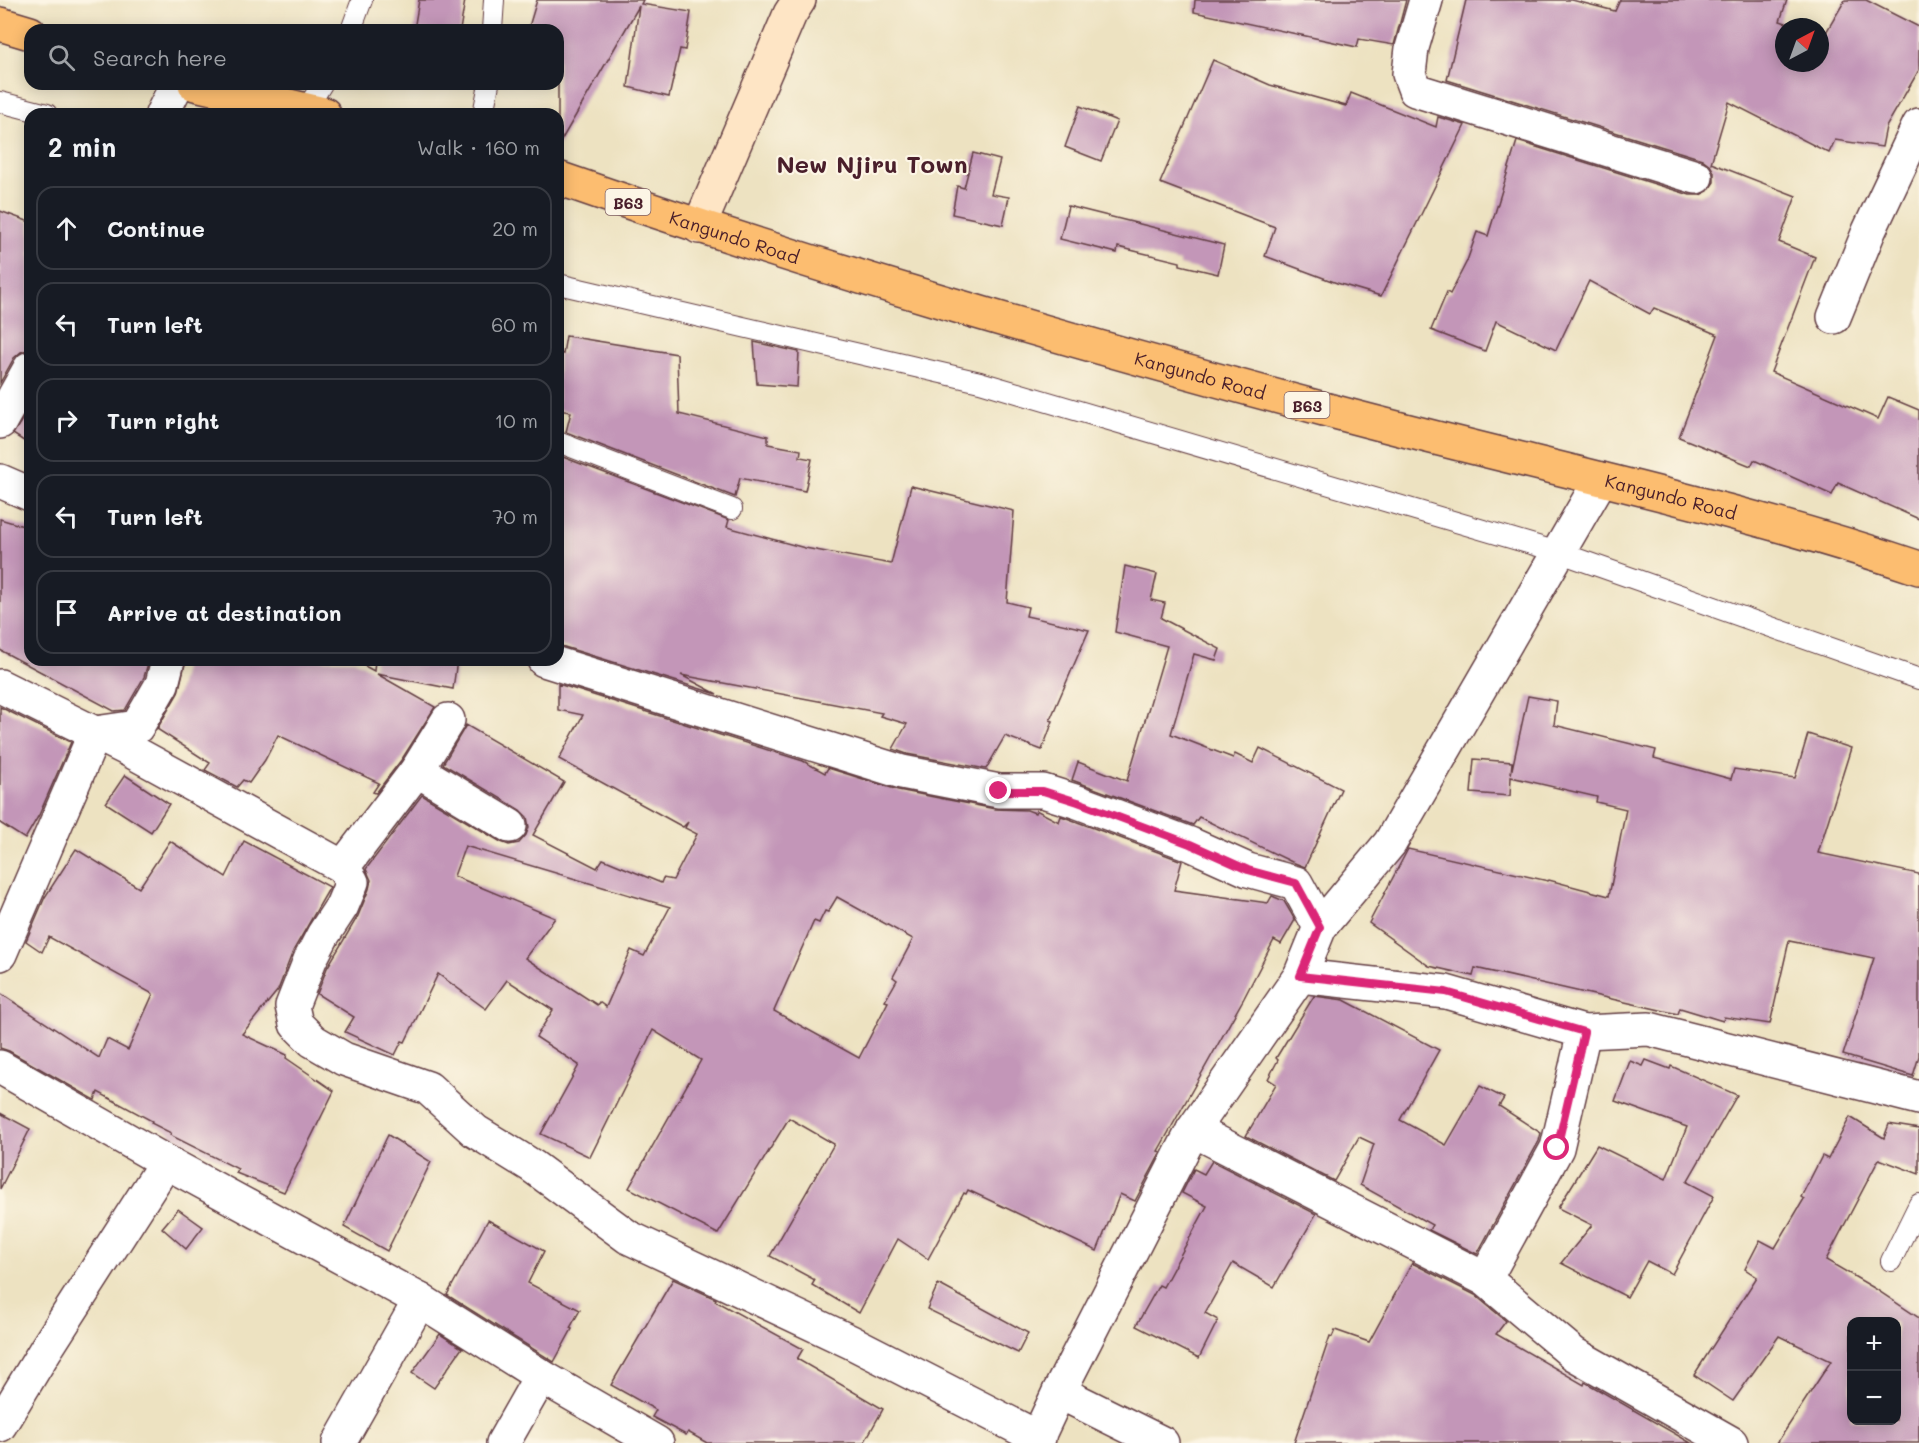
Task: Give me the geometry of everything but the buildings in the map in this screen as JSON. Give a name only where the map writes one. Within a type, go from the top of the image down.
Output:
[{"type":"highway","points":[[0,24],[24,31]]},
{"type":"highway","points":[[234,90],[317,103]]},
{"type":"highway","name":"Kangundo Road","points":[[564,180],[699,227],[951,305],[1336,413],[1834,539],[1919,568]]},
{"type":"main road","points":[[699,227],[790,14],[800,0]]},
{"type":"street","points":[[1426,0],[1410,56],[1408,74],[1415,90],[1696,177]]},
{"type":"street","points":[[165,108],[174,90]]},
{"type":"street","points":[[1834,317],[1869,231],[1919,125]]},
{"type":"street","points":[[0,422],[24,379]]},
{"type":"street","points":[[0,686],[95,733],[343,867],[352,882],[342,906],[310,960],[291,1006],[296,1024],[313,1041],[344,1059],[428,1088],[475,1131],[532,1167],[628,1237],[851,1342],[1037,1441],[1059,1392],[1193,1130],[1300,976],[1320,927],[1390,843],[1601,479]]},
{"type":"street","points":[[0,481],[24,491]]},
{"type":"street","points":[[95,733],[137,727],[162,684],[166,666]]},
{"type":"street","points":[[563,666],[902,772],[999,791],[1043,791],[1078,802],[1190,844],[1248,870],[1296,883],[1320,927]]},
{"type":"street","points":[[343,867],[417,770],[448,720]]},
{"type":"street","points":[[0,954],[95,733]]},
{"type":"street","points":[[417,770],[510,826]]},
{"type":"street","points":[[1300,976],[1446,992],[1584,1032],[1648,1029],[1919,1098]]},
{"type":"street","points":[[1485,1279],[1557,1148],[1584,1032]]},
{"type":"street","points":[[0,1067],[166,1162],[420,1300],[541,1376],[657,1443]]},
{"type":"street","points":[[1193,1130],[1485,1279],[1574,1354],[1731,1443]]},
{"type":"street","points":[[0,1425],[166,1162]]},
{"type":"street","points":[[339,1443],[420,1300]]},
{"type":"street","points":[[503,1443],[541,1376]]},
{"type":"street","points":[[1059,1392],[1161,1443]]},
{"type":"lane","points":[[353,24],[363,0]]},
{"type":"lane","points":[[492,24],[494,0]]},
{"type":"lane","points":[[484,108],[488,90]]},
{"type":"lane","points":[[0,102],[24,108]]},
{"type":"lane","points":[[564,287],[980,382],[1558,552],[1919,679]]},
{"type":"lane","points":[[564,444],[732,509]]},
{"type":"lane","points":[[1891,1261],[1919,1204]]},
{"type":"district","name":"New Njiru Town","points":[[872,163]]},
{"type":"route","points":[[999,791],[1043,791],[1190,844],[1248,870],[1296,883],[1320,927],[1300,976],[1446,992],[1584,1032],[1557,1148]]}]
